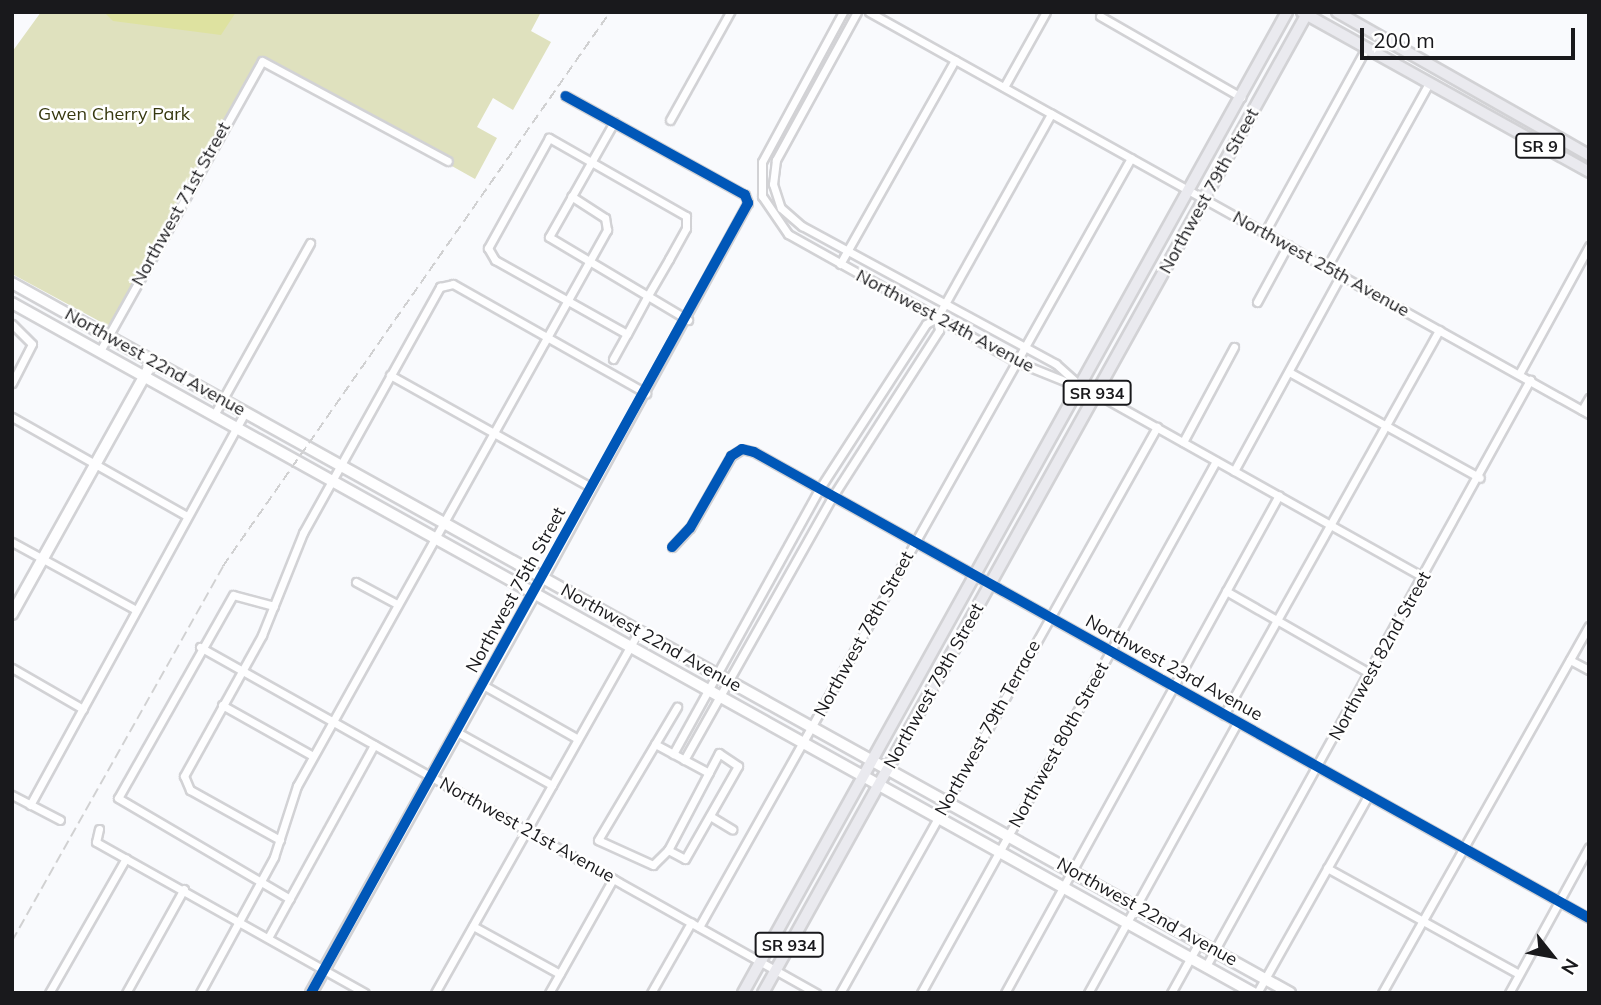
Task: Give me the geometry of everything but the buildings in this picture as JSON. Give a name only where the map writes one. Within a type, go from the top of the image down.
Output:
[{"type":"main road","name":"Northwest 79th Street","points":[[743,993],[1287,12]]},
{"type":"main road","name":"SR 9","points":[[1337,12],[1589,155]]},
{"type":"main road","name":"Northwest 79th Street","points":[[763,993],[1306,13]]},
{"type":"main road","name":"SR 9","points":[[1306,13],[1589,172]]},
{"type":"main road","points":[[1429,83],[1440,80],[1487,98]]},
{"type":"main road","points":[[1492,118],[1521,117]]},
{"type":"main road","name":"Northwest 22nd Avenue","points":[[12,283],[1136,905],[1290,993]]},
{"type":"main road","points":[[1134,288],[1150,297]]},
{"type":"main road","name":"Northwest 22nd Avenue","points":[[12,303],[1255,993]]},
{"type":"main road","points":[[12,614],[153,361]]},
{"type":"main road","points":[[1026,482],[1043,490]]},
{"type":"main road","name":"Northwest 75th Street","points":[[311,993],[327,970],[535,593]]},
{"type":"main road","points":[[934,685],[931,667],[943,634]]},
{"type":"main road","points":[[818,860],[832,867]]},
{"type":"street","points":[[670,120],[730,12]]},
{"type":"street","points":[[801,112],[791,106],[843,12]]},
{"type":"street","points":[[857,12],[776,160],[775,196],[789,216],[944,305],[1056,364],[1079,385]]},
{"type":"street","name":"Northwest 25th Avenue","points":[[869,12],[1586,412]]},
{"type":"street","points":[[1004,87],[1046,12]]},
{"type":"street","points":[[1100,16],[1241,97]]},
{"type":"street","points":[[1265,232],[1366,48]]},
{"type":"street","points":[[818,56],[829,62]]},
{"type":"street","name":"Northwest 71st Street","points":[[100,351],[265,60],[448,161]]},
{"type":"street","points":[[840,264],[955,60]]},
{"type":"street","points":[[1326,267],[1429,83]]},
{"type":"street","points":[[566,96],[614,122],[550,231],[552,244],[688,320]]},
{"type":"street","name":"Northwest 24th Avenue","points":[[791,106],[760,174],[773,218],[840,264],[937,318],[1015,361],[1097,394],[1423,577]]},
{"type":"street","points":[[673,754],[711,691],[820,488],[926,324],[937,318],[1051,114]]},
{"type":"street","name":"Northwest 75th Street","points":[[535,593],[688,320],[748,203],[745,195],[614,122]]},
{"type":"street","points":[[613,359],[627,334],[647,297],[686,228],[686,216],[549,138],[488,248],[495,260],[627,334]]},
{"type":"street","name":"Northwest 78th Street","points":[[651,993],[756,828],[1130,158]]},
{"type":"street","points":[[200,993],[261,883],[313,756],[608,222],[570,196]]},
{"type":"street","points":[[214,415],[310,243]]},
{"type":"street","points":[[1257,302],[1288,245]]},
{"type":"street","points":[[1519,374],[1589,246]]},
{"type":"street","points":[[1234,471],[1341,275]]},
{"type":"street","points":[[280,839],[187,784],[188,767],[274,606],[340,465],[440,287],[453,284],[646,393]]},
{"type":"street","points":[[684,760],[833,496],[939,330],[937,318]]},
{"type":"street","points":[[12,324],[31,340],[12,383]]},
{"type":"street","points":[[1224,715],[1439,331]]},
{"type":"street","points":[[1183,442],[1234,347]]},
{"type":"street","points":[[1289,372],[1480,478]]},
{"type":"street","points":[[390,376],[592,488]]},
{"type":"street","name":"Northwest 82nd Street","points":[[1206,966],[1480,478],[1530,380]]},
{"type":"street","points":[[1586,412],[1589,398]]},
{"type":"street","points":[[878,399],[890,407]]},
{"type":"street","points":[[30,804],[246,412]]},
{"type":"street","points":[[12,417],[187,516]]},
{"type":"street","name":"Northwest 79th Terrace","points":[[840,993],[1157,427]]},
{"type":"street","name":"Northwest 23rd Avenue","points":[[671,547],[742,449],[820,488],[1050,620],[1589,918]]},
{"type":"street","points":[[841,456],[853,463]]},
{"type":"street","name":"Northwest 80th Street","points":[[921,993],[1216,461]]},
{"type":"street","points":[[1005,993],[1279,495]]},
{"type":"street","points":[[12,542],[136,610]]},
{"type":"street","points":[[356,582],[397,604]]},
{"type":"street","points":[[1226,591],[1371,674]]},
{"type":"street","points":[[274,606],[233,595],[200,647],[119,800],[290,899]]},
{"type":"street","points":[[1382,993],[1589,626]]},
{"type":"street","points":[[435,993],[639,631]]},
{"type":"street","name":"Northwest 21st Avenue","points":[[200,647],[816,993]]},
{"type":"street","points":[[1570,660],[1589,670]]},
{"type":"street","points":[[12,668],[83,709]]},
{"type":"street","points":[[483,685],[578,738]]},
{"type":"street","points":[[222,705],[313,756]]},
{"type":"street","points":[[668,850],[685,859],[738,766],[719,753],[668,850],[653,865],[643,865],[598,840],[677,707]]},
{"type":"street","points":[[1088,993],[1237,723]]},
{"type":"street","points":[[457,732],[552,785]]},
{"type":"street","points":[[655,744],[709,773]]},
{"type":"street","points":[[269,936],[374,745]]},
{"type":"street","points":[[12,794],[60,820]]},
{"type":"street","points":[[1255,993],[1368,796]]},
{"type":"street","points":[[710,816],[732,829]]},
{"type":"street","points":[[99,830],[96,842],[241,920],[365,993]]},
{"type":"street","points":[[1509,993],[1589,847]]},
{"type":"street","points":[[48,993],[126,858]]},
{"type":"street","points":[[1327,868],[1519,974]]},
{"type":"street","points":[[549,993],[613,878]]},
{"type":"street","points":[[126,993],[184,889]]},
{"type":"street","points":[[472,926],[560,974]]},
{"type":"street","points":[[1171,993],[1200,941]]},
{"type":"green space","name":"Gwen Cherry Park","points":[[41,12],[541,12],[531,31],[551,42],[513,110],[493,98],[477,127],[497,138],[475,179],[261,59],[112,328],[12,274],[12,52]]},
{"type":"shaded area","points":[[104,12],[236,12],[221,35],[113,21]]},
{"type":"railway","points":[[12,941],[223,566],[610,12]]},
{"type":"cycle path","points":[[311,993],[748,203],[745,195],[566,96]]},
{"type":"cycle path","points":[[672,547],[690,528],[731,456],[742,449],[754,452],[1589,918]]}]
